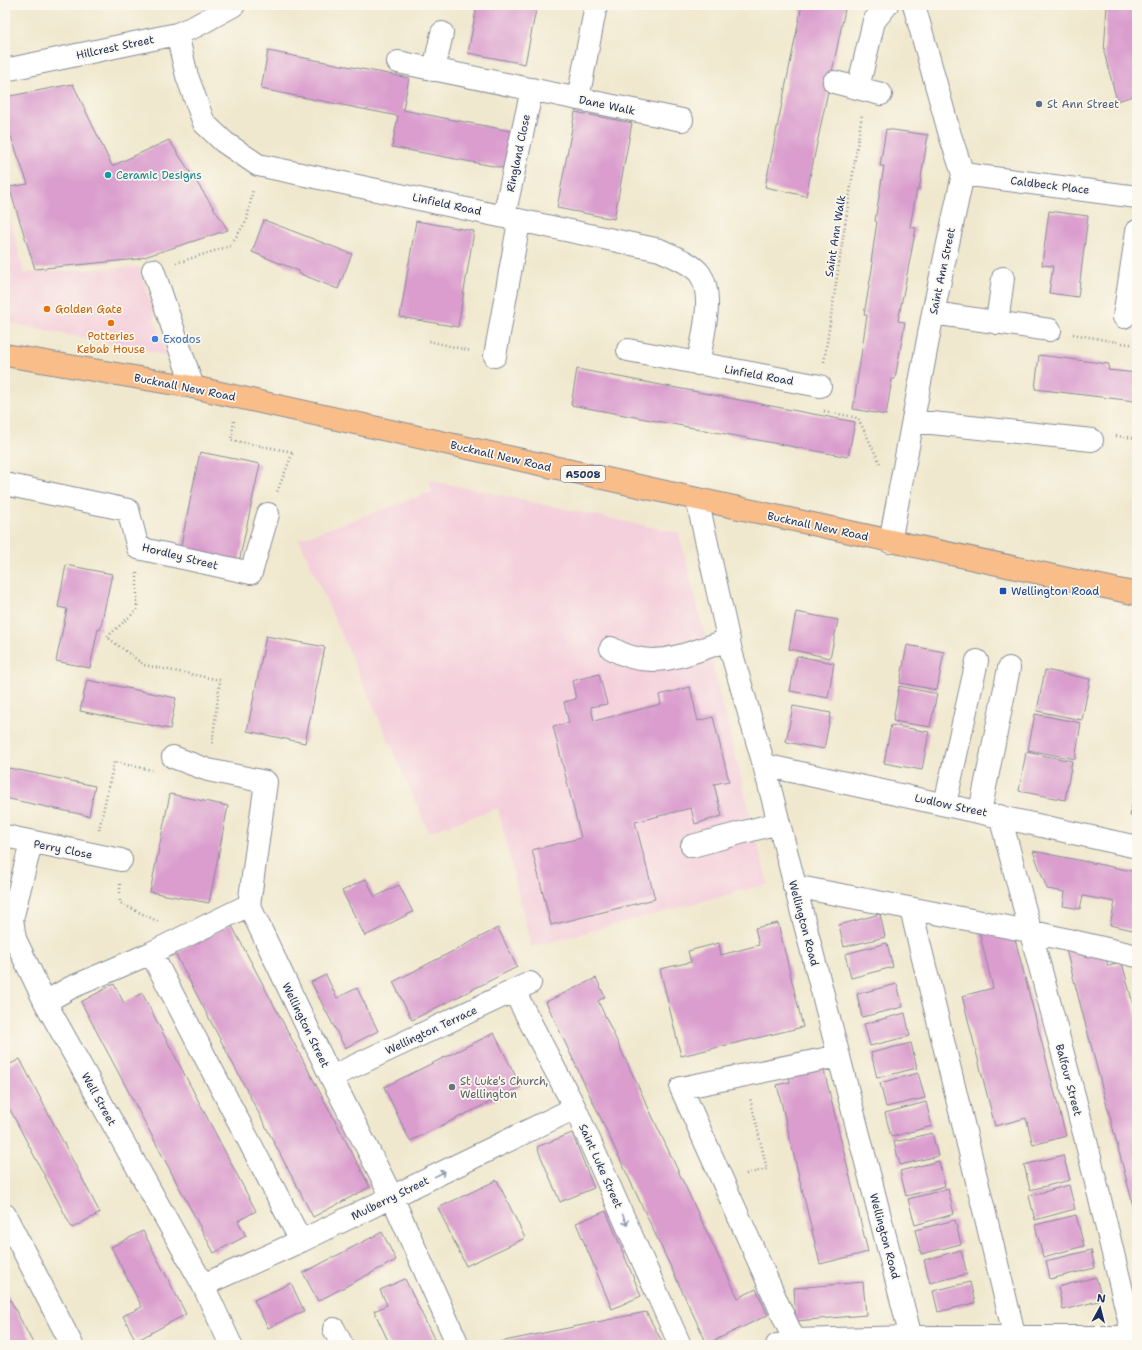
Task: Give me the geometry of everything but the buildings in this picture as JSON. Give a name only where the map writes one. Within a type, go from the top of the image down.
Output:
[{"type":"main road","name":"Bucknall New Road","points":[[5,354],[193,387],[697,500],[1137,594]]},
{"type":"street","points":[[578,99],[596,5]]},
{"type":"street","points":[[858,88],[874,21],[887,5]]},
{"type":"street","points":[[914,5],[950,135],[963,174]]},
{"type":"street","name":"Hillcrest Street","points":[[5,70],[177,34],[227,9]]},
{"type":"street","points":[[434,70],[442,33]]},
{"type":"street","name":"Linfield Road","points":[[177,34],[187,76],[204,123],[224,142],[258,165],[660,250],[686,264],[700,274],[708,297],[698,364]]},
{"type":"street","name":"Dane Walk","points":[[398,62],[682,120]]},
{"type":"street","points":[[834,82],[881,94]]},
{"type":"street","name":"Ringland Close","points":[[495,356],[511,219],[532,89]]},
{"type":"street","name":"Caldbeck Place","points":[[963,174],[1137,197]]},
{"type":"street","name":"Saint Ann Street","points":[[890,542],[933,313],[963,174]]},
{"type":"street","points":[[1124,317],[1137,231]]},
{"type":"street","points":[[153,270],[193,387]]},
{"type":"street","points":[[997,323],[1003,278]]},
{"type":"street","points":[[933,313],[1050,330]]},
{"type":"street","name":"Linfield Road","points":[[628,350],[820,386]]},
{"type":"street","points":[[913,421],[1092,440]]},
{"type":"street","name":"Hordley Street","points":[[5,484],[128,510],[138,548],[251,573],[268,514]]},
{"type":"street","name":"Wellington Road","points":[[697,500],[729,640],[764,765],[912,1341]]},
{"type":"street","points":[[611,648],[625,656],[656,661],[729,640]]},
{"type":"street","points":[[945,804],[977,661]]},
{"type":"street","points":[[990,814],[1009,668]]},
{"type":"street","points":[[46,1002],[70,988],[151,953],[249,905],[266,782],[208,770],[173,757]]},
{"type":"street","name":"Ludlow Street","points":[[764,765],[1137,847]]},
{"type":"street","name":"Balfour Street","points":[[990,814],[1030,931],[1085,1137],[1135,1340]]},
{"type":"street","points":[[692,846],[778,823]]},
{"type":"street","name":"Perry Close","points":[[5,836],[31,843],[121,860]]},
{"type":"street","name":"Well Street","points":[[31,843],[12,919],[15,939],[46,1002],[203,1286],[230,1345]]},
{"type":"street","points":[[794,886],[1030,931],[1137,956]]},
{"type":"street","name":"Wellington Street","points":[[249,905],[331,1077],[392,1197],[458,1345]]},
{"type":"street","points":[[911,909],[1015,1338]]},
{"type":"street","points":[[151,953],[301,1241]]},
{"type":"street","name":"Wellington Terrace","points":[[331,1077],[522,987]]},
{"type":"street","name":"Saint Luke Street","points":[[522,987],[680,1345]]},
{"type":"street","points":[[839,1056],[680,1088],[722,1180],[786,1343],[1015,1338],[1135,1340]]},
{"type":"street","name":"Mulberry Street","points":[[203,1286],[301,1241],[575,1108]]},
{"type":"street","points":[[5,1215],[72,1345]]},
{"type":"path","name":"Saint Ann Walk","points":[[858,88],[863,107],[816,409],[858,418],[885,474],[900,490]]},
{"type":"path","points":[[153,270],[230,246],[247,220],[258,165]]},
{"type":"path","points":[[1050,330],[1137,345]]},
{"type":"path","points":[[429,341],[495,356]]},
{"type":"path","points":[[238,397],[231,440],[293,452],[268,514]]},
{"type":"path","points":[[138,548],[137,610],[107,637],[144,665],[220,680],[208,770]]},
{"type":"path","points":[[93,854],[114,762],[162,772],[166,756],[173,757]]},
{"type":"path","points":[[121,860],[120,903],[187,935]]},
{"type":"path","points":[[722,1180],[767,1169],[744,1075]]},
{"type":"shaded area","points":[[10,218],[24,273],[139,267],[166,355],[5,322],[5,220]]},
{"type":"shaded area","points":[[429,480],[679,533],[768,884],[531,947],[498,808],[429,832],[299,539],[432,492]]},
{"type":"place","name":"St Ann Street","points":[[1039,104]]},
{"type":"place","name":"Ceramic Designs","points":[[108,175]]},
{"type":"place","name":"Golden Gate","points":[[47,309]]},
{"type":"place","name":"Potteries Kebab House","points":[[111,323]]},
{"type":"place","name":"Exodos","points":[[155,339]]},
{"type":"place","name":"Wellington Road","points":[[1003,591]]},
{"type":"place","name":"St Luke's Church, Wellington","points":[[452,1087]]}]
